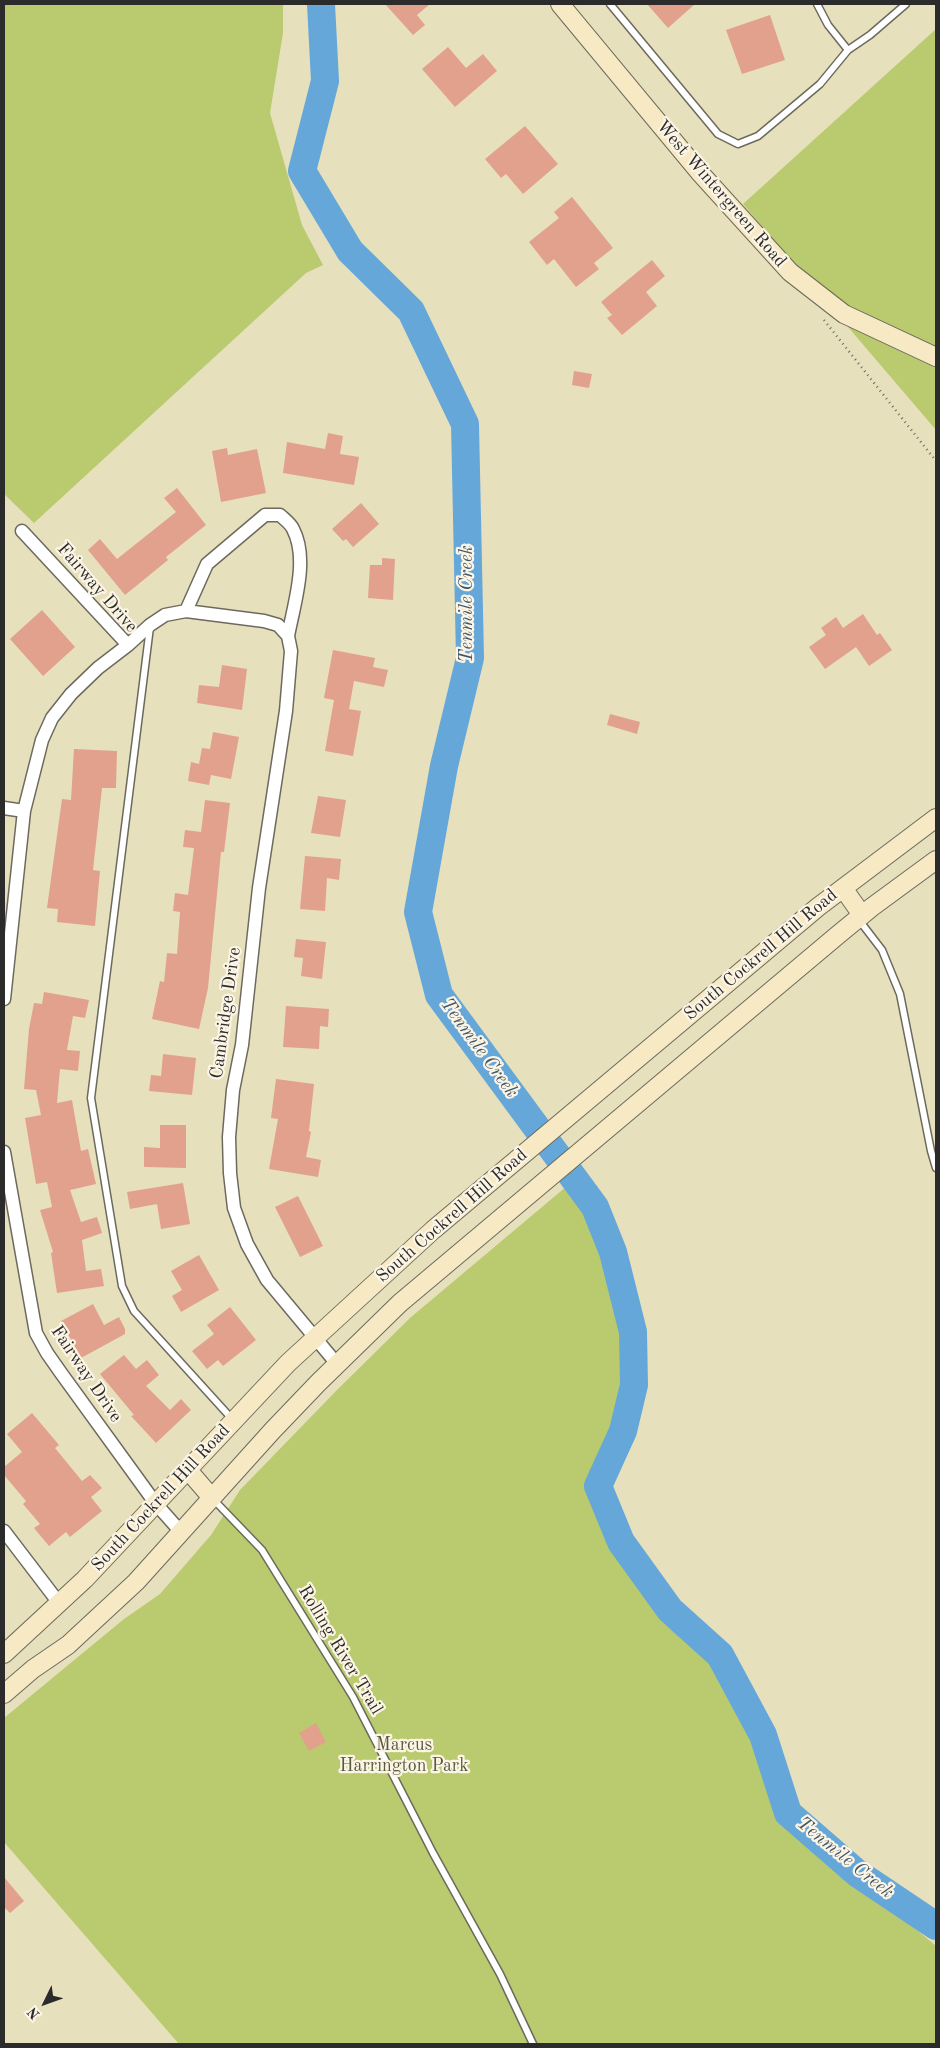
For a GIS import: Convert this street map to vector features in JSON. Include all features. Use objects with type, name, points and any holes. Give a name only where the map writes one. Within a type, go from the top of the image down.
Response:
[{"type":"main road","name":"West Wintergreen Road","points":[[560,4],[701,174],[790,272],[844,314],[913,344],[936,357]]},
{"type":"main road","name":"West Wintergreen Road","points":[[913,344],[936,351]]},
{"type":"main road","name":"South Cockrell Hill Road","points":[[4,1654],[85,1580],[288,1363],[314,1338],[489,1182],[608,1082],[842,888],[936,818]]},
{"type":"main road","name":"South Cockrell Hill Road","points":[[4,1694],[75,1638],[136,1582],[273,1430],[400,1303],[860,917],[936,860]]},
{"type":"main road","points":[[842,888],[860,917]]},
{"type":"main road","points":[[188,1470],[212,1498]]},
{"type":"street","name":"Cambridge Drive","points":[[186,611],[207,564],[265,515],[280,515],[293,528],[299,544],[301,561],[288,636],[291,650],[286,711],[259,888],[242,1045],[233,1090],[229,1137],[230,1173],[234,1208],[247,1244],[267,1280],[337,1364]]},
{"type":"street","name":"Fairway Drive","points":[[4,999],[24,811],[42,740],[52,718],[71,694],[98,668],[128,646],[22,530]]},
{"type":"street","points":[[128,646],[150,624],[165,614],[186,611],[264,621],[278,625],[288,636]]},
{"type":"street","points":[[4,808],[24,811]]},
{"type":"street","name":"Fairway Drive","points":[[4,1152],[36,1333],[60,1373],[156,1504],[181,1532]]},
{"type":"street","points":[[4,1531],[59,1604]]},
{"type":"lane","points":[[610,4],[718,134],[738,144],[758,136],[820,84],[848,50],[870,36],[906,4]]},
{"type":"lane","points":[[817,4],[828,25],[848,50]]},
{"type":"lane","points":[[150,624],[91,1098],[122,1286],[134,1311],[234,1421]]},
{"type":"lane","points":[[860,917],[882,950],[900,994],[936,1168]]},
{"type":"lane","name":"Rolling River Trail","points":[[212,1498],[262,1550],[353,1697],[433,1853],[500,1974],[533,2044]]},
{"type":"path","points":[[819,313],[936,460]]},
{"type":"green space","points":[[4,4],[283,4],[283,33],[270,113],[302,225],[323,265],[306,273],[34,523],[4,494]]},
{"type":"green space","points":[[936,29],[936,430],[743,204]]},
{"type":"green space","name":"Marcus Harrington Park","points":[[567,1186],[589,1216],[625,1331],[628,1381],[615,1424],[590,1484],[613,1544],[661,1621],[712,1662],[752,1741],[783,1817],[936,1946],[936,2044],[179,2044],[4,1842],[4,1718],[124,1619],[160,1594],[211,1535],[240,1490],[337,1390],[410,1318]]},
{"type":"building","points":[[385,4],[430,4],[417,15],[425,25],[413,35]]},
{"type":"building","points":[[647,4],[695,4],[668,28]]},
{"type":"building","points":[[770,15],[785,60],[742,74],[726,30]]},
{"type":"building","points":[[448,47],[466,68],[483,54],[497,71],[455,107],[422,69]]},
{"type":"building","points":[[525,126],[558,164],[523,194],[506,174],[501,178],[485,159]]},
{"type":"building","points":[[572,197],[613,248],[594,263],[599,269],[576,287],[554,259],[547,265],[529,242],[559,218],[554,212]]},
{"type":"building","points":[[652,260],[665,276],[646,292],[657,306],[622,335],[607,318],[612,315],[601,302]]},
{"type":"building","points":[[574,371],[592,374],[589,388],[572,385]]},
{"type":"building","points":[[328,433],[343,436],[340,454],[359,457],[354,485],[283,473],[287,442],[325,449]]},
{"type":"building","points":[[227,448],[228,455],[257,449],[266,493],[221,502],[212,451]]},
{"type":"building","points":[[177,488],[206,525],[166,557],[168,560],[125,595],[88,550],[100,539],[117,559],[176,512],[164,498]]},
{"type":"building","points":[[361,503],[379,524],[353,547],[346,539],[343,541],[332,529]]},
{"type":"building","points":[[382,558],[395,559],[393,600],[368,598],[370,565],[382,565]]},
{"type":"building","points":[[42,610],[75,647],[43,676],[10,639]]},
{"type":"building","points":[[863,614],[877,635],[880,633],[892,650],[869,666],[856,647],[825,669],[809,647],[826,635],[821,628],[836,617],[843,628]]},
{"type":"building","points":[[333,650],[375,658],[373,667],[388,670],[384,687],[354,681],[349,709],[361,711],[353,756],[325,751],[334,700],[324,698]]},
{"type":"building","points":[[222,665],[247,669],[242,710],[197,703],[199,685],[219,687]]},
{"type":"building","points":[[610,714],[640,722],[637,734],[607,725]]},
{"type":"building","points":[[213,732],[239,737],[231,779],[211,775],[209,785],[188,781],[191,762],[199,764],[202,748],[210,749]]},
{"type":"building","points":[[74,749],[117,751],[116,788],[102,788],[93,870],[100,871],[95,926],[57,922],[58,909],[47,908],[62,799],[71,800]]},
{"type":"building","points":[[318,796],[346,800],[340,837],[311,833]]},
{"type":"building","points":[[205,800],[230,803],[224,852],[221,852],[208,988],[199,1029],[152,1019],[160,981],[164,982],[167,953],[177,954],[180,912],[173,911],[175,893],[188,895],[194,848],[183,847],[185,830],[201,832]]},
{"type":"building","points":[[305,856],[341,859],[339,880],[327,878],[325,911],[300,909]]},
{"type":"building","points":[[296,939],[326,942],[322,979],[301,976],[303,958],[294,957]]},
{"type":"building","points":[[44,992],[89,1000],[85,1018],[73,1016],[67,1050],[80,1051],[78,1071],[60,1069],[57,1103],[72,1100],[81,1151],[88,1149],[96,1184],[70,1190],[81,1222],[97,1217],[102,1233],[82,1240],[86,1271],[101,1269],[104,1286],[57,1293],[51,1253],[53,1252],[40,1210],[52,1207],[47,1182],[36,1184],[25,1118],[41,1115],[36,1090],[24,1089],[29,1029],[34,1003],[42,1004]]},
{"type":"building","points":[[286,1006],[329,1009],[328,1027],[320,1026],[319,1049],[283,1047]]},
{"type":"building","points":[[163,1054],[196,1058],[192,1095],[149,1091],[151,1075],[161,1076]]},
{"type":"building","points":[[276,1079],[314,1084],[309,1131],[311,1132],[306,1157],[321,1160],[318,1177],[269,1169],[278,1119],[271,1118]]},
{"type":"building","points":[[160,1125],[186,1125],[186,1168],[144,1167],[144,1147],[160,1148]]},
{"type":"building","points":[[183,1183],[190,1224],[161,1229],[157,1204],[130,1209],[127,1192]]},
{"type":"building","points":[[298,1196],[323,1246],[300,1257],[275,1207]]},
{"type":"building","points":[[199,1255],[219,1290],[181,1312],[172,1296],[182,1290],[171,1271]]},
{"type":"building","points":[[93,1304],[104,1325],[119,1317],[125,1329],[125,1334],[81,1358],[61,1321]]},
{"type":"building","points":[[230,1307],[256,1340],[223,1366],[218,1360],[207,1369],[192,1351],[214,1334],[207,1325]]},
{"type":"building","points":[[124,1355],[136,1369],[147,1360],[159,1375],[146,1386],[170,1410],[181,1399],[191,1410],[156,1443],[131,1416],[134,1415],[100,1374]]},
{"type":"building","points":[[32,1413],[59,1445],[55,1448],[82,1481],[90,1475],[102,1488],[91,1497],[102,1511],[70,1537],[66,1532],[49,1546],[34,1528],[40,1524],[23,1504],[26,1501],[4,1475],[4,1467],[22,1452],[7,1434]]},
{"type":"building","points":[[316,1723],[326,1742],[309,1751],[299,1733]]},
{"type":"building","points":[[4,1877],[24,1901],[10,1913],[4,1907]]},
{"type":"waterway","name":"Tenmile Creek","points":[[321,4],[325,81],[302,171],[350,251],[411,311],[465,424],[470,658],[444,766],[418,912],[439,995],[595,1207],[613,1252],[633,1332],[634,1385],[623,1431],[598,1486],[621,1542],[670,1610],[720,1655],[763,1735],[788,1813],[857,1873],[936,1926]]}]
